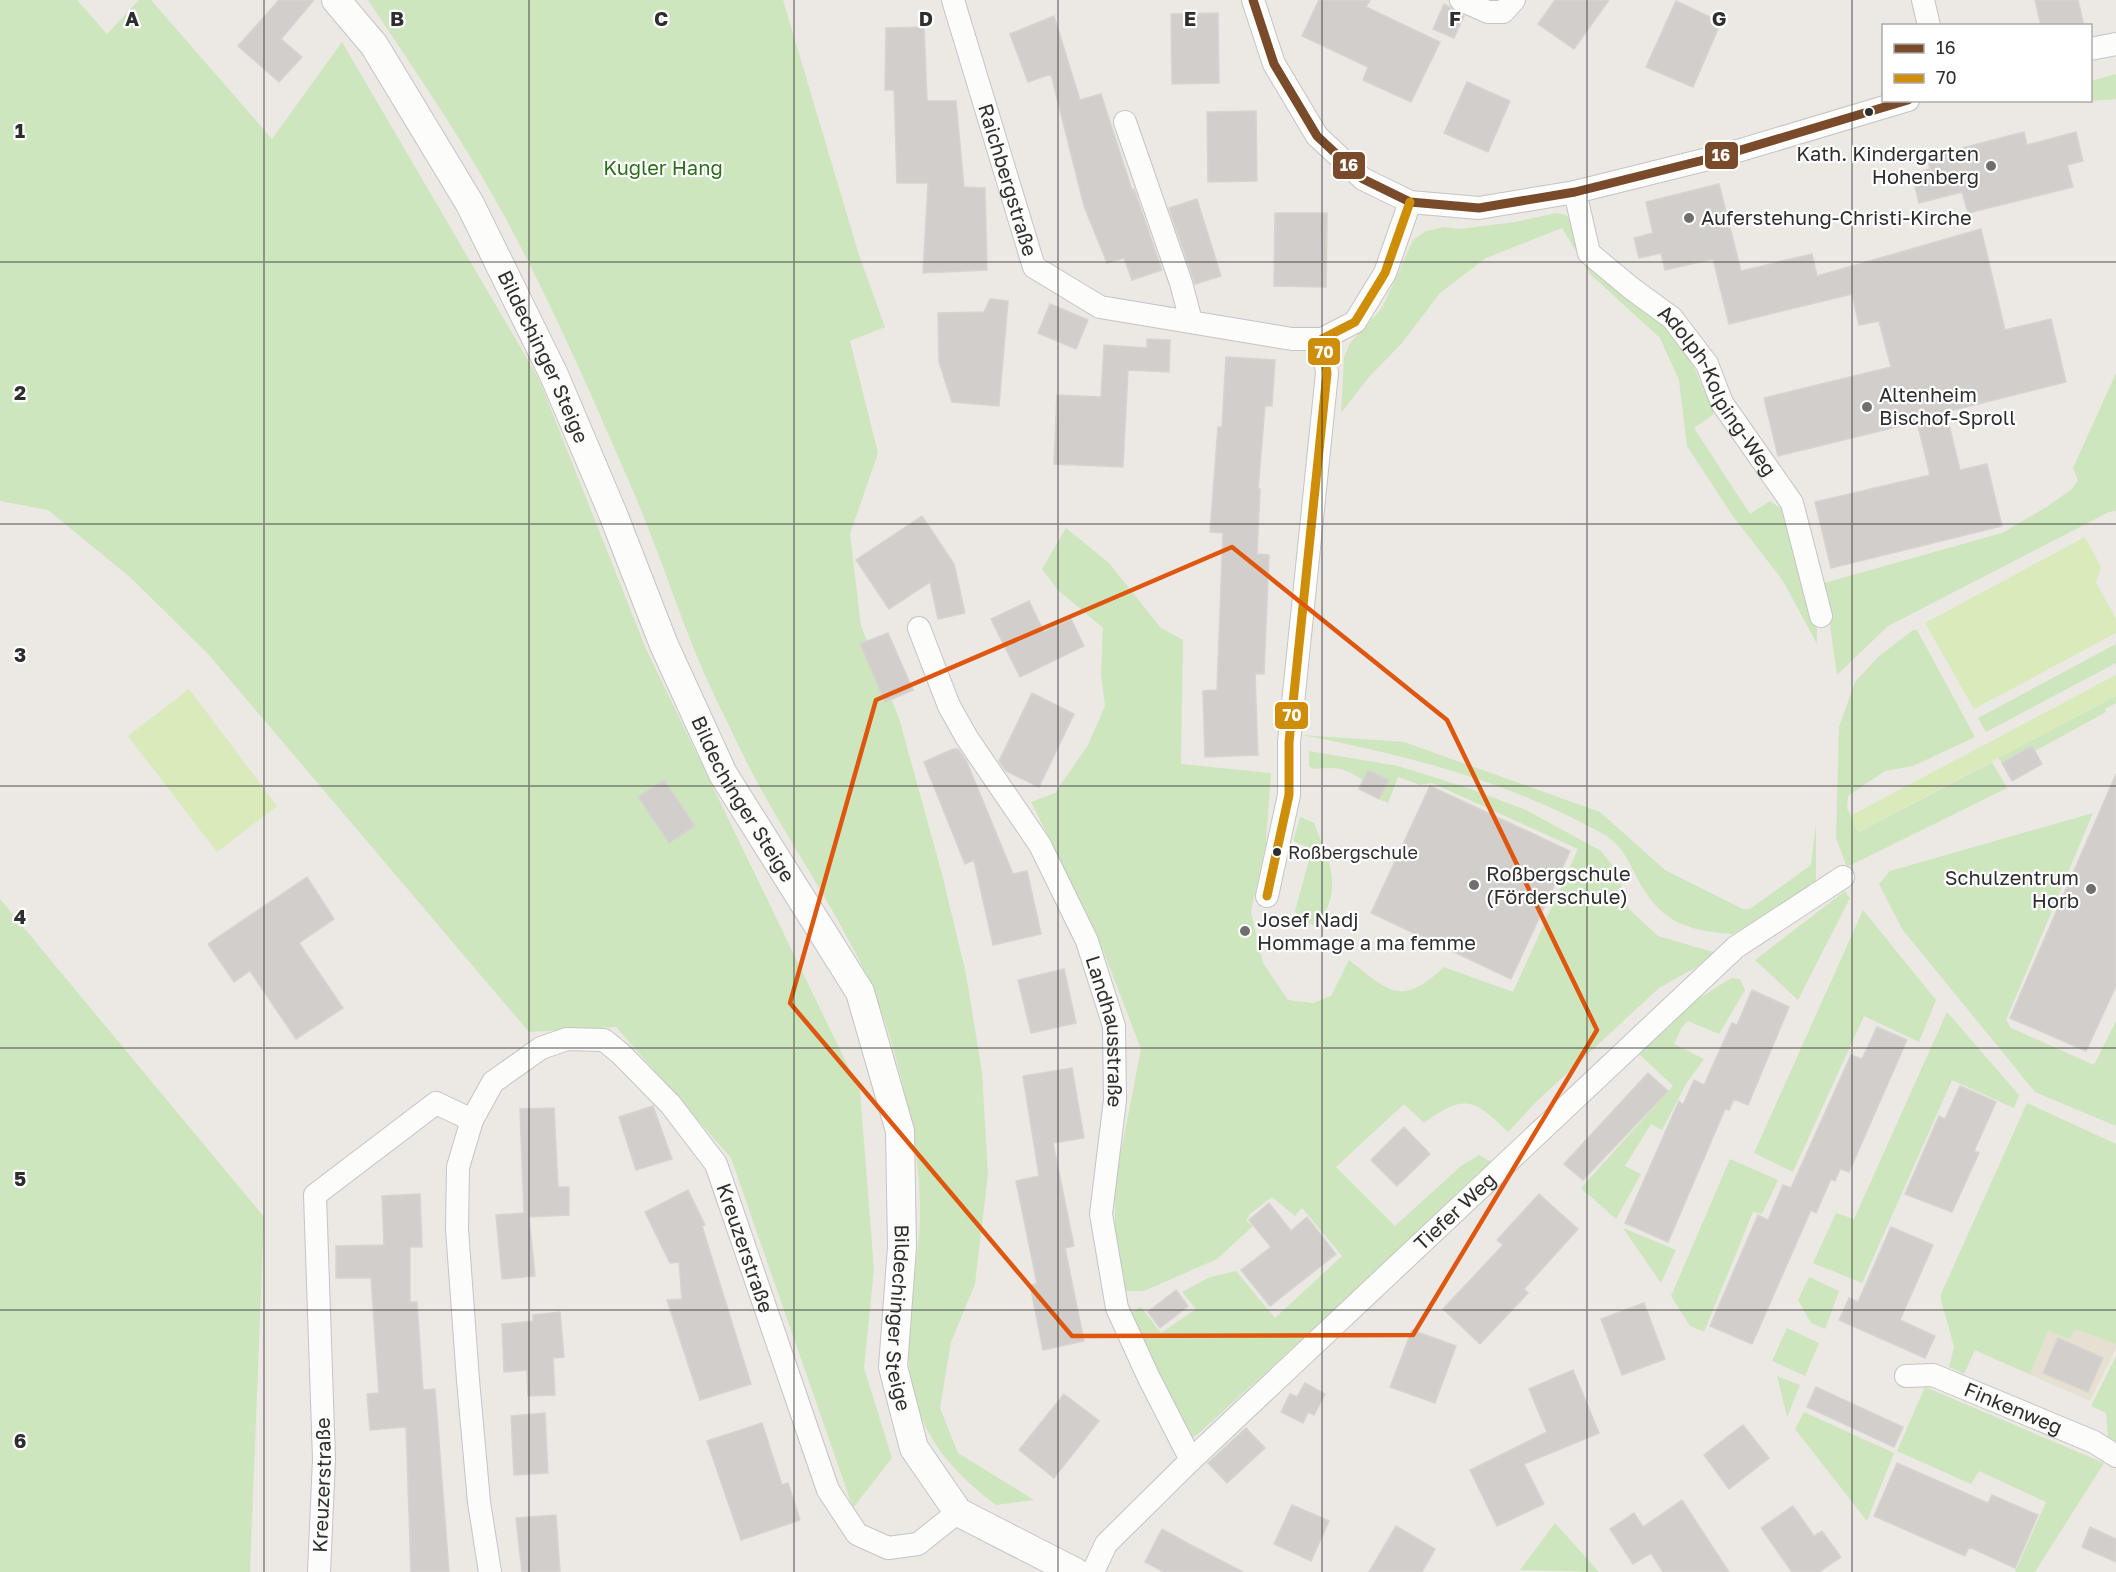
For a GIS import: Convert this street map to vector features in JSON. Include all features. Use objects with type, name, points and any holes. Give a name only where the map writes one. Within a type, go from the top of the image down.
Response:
[{"type":"street","name":"Bildechinger Steige","points":[[336,0],[374,45],[470,204],[554,375],[613,514],[664,645],[723,774],[860,992],[900,1131],[902,1247],[893,1367],[914,1448],[958,1512],[1075,1572]]},
{"type":"street","name":"Raichbergstraße","points":[[953,0],[1034,267],[1100,307],[1292,339],[1322,339]]},
{"type":"street","points":[[1253,0],[1274,64],[1317,136],[1363,179],[1410,202],[1479,208],[1575,192],[1724,155],[1901,102]]},
{"type":"street","points":[[1461,0],[1488,12],[1503,12],[1514,0]]},
{"type":"street","points":[[1923,0],[1929,24]]},
{"type":"street","points":[[2092,50],[2116,44]]},
{"type":"street","points":[[1125,122],[1181,283],[1191,321]]},
{"type":"street","name":"Adolph-Kolping-Weg","points":[[1575,192],[1589,253],[1672,318],[1707,364],[1722,403],[1792,503],[1821,616]]},
{"type":"street","points":[[1268,896],[1289,795],[1289,742],[1327,373],[1322,339],[1355,321],[1384,273],[1410,202]]},
{"type":"street","name":"Landhausstraße","points":[[919,628],[949,706],[967,738],[1040,845],[1090,952],[1114,1026],[1115,1100],[1101,1214],[1117,1308],[1148,1376],[1191,1460]]},
{"type":"street","name":"Tiefer Weg","points":[[1093,1572],[1106,1544],[1191,1460],[1736,947],[1843,877]]},
{"type":"street","name":"Kreuzerstraße","points":[[490,1572],[476,1468],[458,1229],[458,1167],[472,1120],[493,1082],[541,1048],[567,1039],[604,1040],[671,1105],[716,1164],[828,1490],[857,1534],[888,1548],[918,1544],[958,1512]]},
{"type":"street","name":"Kreuzerstraße","points":[[319,1572],[324,1459],[315,1195],[436,1102],[472,1120]]},
{"type":"street","name":"Finkenweg","points":[[1906,1376],[1933,1375],[2094,1442],[2116,1456]]},
{"type":"highlighted area","points":[[1232,547],[1447,720],[1597,1030],[1413,1335],[1072,1336],[790,1003],[876,700]]},
{"type":"shaded area","points":[[1998,1296],[2116,1333],[2116,1348],[2090,1401],[1974,1350]]},
{"type":"green space","points":[[0,0],[77,0],[107,34],[139,0],[151,0],[272,139],[342,42],[539,379],[646,649],[860,1091],[874,1269],[864,1368],[892,1458],[853,1508],[731,1158],[616,1027],[529,1032],[208,654],[131,578],[48,510],[0,501]]},
{"type":"green space","name":"Kugler Hang","points":[[368,0],[783,0],[859,255],[885,327],[850,341],[878,453],[850,534],[861,626],[899,718],[942,874],[966,974],[982,1072],[988,1174],[975,1284],[951,1342],[940,1408],[958,1453],[1034,1500],[996,1505],[956,1470],[928,1432],[919,1411],[909,1363],[910,1306],[920,1218],[916,1152],[903,1088],[881,1010],[849,941],[773,811],[714,695],[692,645],[634,493],[541,286],[457,135]]},
{"type":"green space","points":[[2116,74],[2116,99],[2092,101],[2092,81]]},
{"type":"green space","points":[[1557,213],[1566,215],[1668,325],[1692,363],[1713,410],[1713,415],[1694,428],[1750,514],[1770,501],[1787,513],[1817,619],[1817,644],[1783,581],[1732,515],[1687,446],[1679,380],[1660,338],[1590,274],[1562,228],[1486,258],[1440,293],[1402,343],[1369,377],[1341,413],[1344,357],[1350,343],[1382,308],[1413,240],[1426,231],[1443,227],[1459,229],[1515,222]]},
{"type":"green space","points":[[2116,373],[2116,511],[2109,512],[1888,626],[1837,675],[1824,583],[2002,533],[2072,489],[2078,480],[2073,468]]},
{"type":"green space","points":[[1066,528],[1109,563],[1161,628],[1183,640],[1181,764],[1271,773],[1266,843],[1251,912],[1263,963],[1288,1000],[1313,1003],[1331,996],[1349,960],[1385,987],[1395,990],[1405,991],[1416,988],[1444,967],[1513,992],[1578,849],[1432,783],[1420,785],[1398,777],[1388,803],[1379,799],[1389,780],[1369,770],[1363,780],[1339,769],[1313,769],[1309,766],[1309,751],[1398,766],[1468,788],[1526,810],[1601,851],[1616,870],[1629,909],[1658,936],[1720,954],[1659,988],[1536,1102],[1508,1132],[1486,1112],[1468,1104],[1449,1107],[1424,1123],[1404,1104],[1336,1167],[1395,1226],[1461,1166],[1479,1155],[1495,1164],[1197,1435],[1188,1439],[1127,1315],[1141,1307],[1161,1333],[1196,1309],[1182,1292],[1210,1277],[1236,1271],[1275,1318],[1342,1256],[1302,1208],[1295,1216],[1272,1197],[1250,1214],[1246,1221],[1253,1226],[1217,1259],[1144,1291],[1120,1291],[1115,1262],[1115,1182],[1141,1049],[1098,937],[1031,802],[1055,793],[1088,745],[1105,706],[1101,674],[1103,628],[1058,590],[1042,569]]},
{"type":"green space","points":[[2085,537],[2101,567],[2096,582],[2116,619],[2116,633],[1974,709],[1925,623]]},
{"type":"green space","points":[[1913,630],[1917,630],[1975,737],[1913,766],[1885,771],[1848,796],[1847,808],[1859,832],[1992,762],[2007,788],[1847,867],[1836,838],[1839,727],[1855,682],[1878,657]]},
{"type":"green space","points":[[2116,644],[2116,663],[1986,732],[1978,718]]},
{"type":"green space","points":[[2116,675],[2116,696],[1858,832],[1850,816]]},
{"type":"green space","points":[[189,689],[277,806],[217,852],[128,736]]},
{"type":"green space","points":[[2116,696],[2116,703],[2105,709],[2106,712],[2035,751],[2032,746],[2002,763],[1998,758]]},
{"type":"green space","points":[[1302,735],[1404,742],[1600,812],[1665,870],[1743,909],[1750,909],[1811,865],[1816,823],[1816,884],[1733,934],[1686,926],[1663,912],[1653,902],[1615,843],[1605,835],[1569,816],[1496,785],[1419,761]]},
{"type":"green space","points":[[2093,813],[2006,1020],[2011,1028],[2094,1065],[2116,1021],[2116,1126],[2035,1092],[1902,929],[1879,884],[1890,871]]},
{"type":"green space","points":[[1300,817],[1314,823],[1331,873],[1331,896],[1327,909],[1320,923],[1313,925],[1300,920],[1295,911],[1312,849],[1293,841]]},
{"type":"green space","points":[[1845,891],[1850,898],[1798,1000],[1755,960]]},
{"type":"green space","points":[[0,899],[264,1217],[250,1572],[0,1572]]},
{"type":"green space","points":[[1863,910],[1936,1000],[1919,1042],[1864,1016],[1793,1172],[1754,1153]]},
{"type":"green space","points":[[1731,978],[1740,979],[1745,990],[1719,1034],[1688,1021],[1682,1027],[1674,1044],[1704,1059],[1686,1084],[1662,1130],[1651,1124],[1625,1166],[1641,1174],[1616,1219],[1581,1188],[1673,1086],[1639,1054],[1681,1010]]},
{"type":"green space","points":[[1947,1012],[2019,1095],[2014,1108],[1952,1080],[1862,1283],[1813,1263],[1836,1213],[1854,1219]]},
{"type":"green space","points":[[2027,1103],[2116,1144],[2116,1344],[2076,1329],[2068,1339],[2048,1330],[2030,1374],[1975,1350],[1964,1374],[1949,1367],[1954,1347],[1941,1294]]},
{"type":"green space","points":[[1730,1159],[1778,1180],[1762,1214],[1753,1212],[1704,1332],[1690,1326],[1671,1296]]},
{"type":"green space","points":[[1623,1228],[1676,1250],[1661,1283]]},
{"type":"green space","points":[[1809,1277],[1839,1291],[1825,1329],[1811,1323],[1798,1300]]},
{"type":"green space","points":[[1787,1328],[1819,1343],[1805,1376],[1772,1361]]},
{"type":"green space","points":[[2116,1356],[2116,1441],[2108,1437],[2106,1413],[2091,1406]]},
{"type":"green space","points":[[1777,1376],[1800,1385],[1787,1417]]},
{"type":"green space","points":[[1925,1387],[2104,1463],[2035,1572],[2015,1572],[2046,1502],[1979,1471],[1971,1484],[1897,1451]]},
{"type":"green space","points":[[1804,1412],[1894,1453],[1867,1521],[1795,1429]]},
{"type":"green space","points":[[1555,1523],[1599,1572],[1520,1570]]},
{"type":"building","points":[[279,0],[314,0],[281,39],[302,57],[279,82],[238,46]]},
{"type":"building","points":[[1319,0],[1370,0],[1366,7],[1440,42],[1411,102],[1363,80],[1368,67],[1302,36]]},
{"type":"building","points":[[1555,0],[1609,0],[1574,49],[1538,24]]},
{"type":"building","points":[[2035,0],[2078,0],[2084,24],[2041,24]]},
{"type":"building","points":[[1676,1],[1721,22],[1693,87],[1646,67]]},
{"type":"building","points":[[1444,4],[1464,16],[1454,38],[1433,29]]},
{"type":"building","points":[[1218,13],[1219,83],[1172,84],[1171,14]]},
{"type":"building","points":[[1054,16],[1080,100],[1101,94],[1132,190],[1134,189],[1162,270],[1132,280],[1124,258],[1107,263],[1084,206],[1051,74],[1028,82],[1010,34]]},
{"type":"building","points":[[924,27],[927,101],[956,101],[964,187],[985,188],[987,270],[923,273],[928,183],[897,183],[894,90],[885,90],[886,28]]},
{"type":"building","points":[[1467,82],[1510,101],[1488,152],[1444,133]]},
{"type":"building","points":[[1256,111],[1257,181],[1208,182],[1207,112]]},
{"type":"building","points":[[2024,132],[2027,145],[2076,132],[2083,161],[2067,165],[2073,187],[1968,213],[1962,192],[1919,203],[1912,174],[1930,169],[1927,157]]},
{"type":"building","name":"Altenheim Bischof-Sproll","points":[[1719,184],[1741,271],[1812,254],[1817,276],[1981,229],[2005,330],[2051,319],[2066,382],[1946,412],[1960,470],[1987,464],[2002,526],[1831,568],[1815,502],[1930,475],[1917,422],[1778,456],[1764,398],[1891,367],[1879,321],[1859,325],[1852,294],[1729,324],[1713,259],[1665,270],[1661,253],[1639,258],[1634,238],[1653,233],[1646,202]]},
{"type":"building","points":[[1197,199],[1221,276],[1195,284],[1169,208]]},
{"type":"building","points":[[1275,213],[1327,213],[1326,287],[1274,286]]},
{"type":"building","points":[[990,299],[1008,301],[999,406],[952,402],[939,362],[938,313],[984,312]]},
{"type":"building","points":[[1050,304],[1088,320],[1076,349],[1038,333]]},
{"type":"building","points":[[1147,339],[1170,340],[1169,372],[1128,370],[1123,467],[1054,464],[1057,395],[1101,397],[1104,345],[1147,348]]},
{"type":"building","points":[[1226,357],[1275,360],[1272,406],[1265,406],[1258,489],[1260,489],[1257,554],[1269,555],[1264,674],[1255,674],[1258,755],[1205,757],[1203,691],[1217,690],[1223,533],[1210,532],[1218,427],[1222,427]]},
{"type":"building","points":[[922,516],[954,564],[965,613],[938,619],[930,582],[889,609],[856,560]]},
{"type":"building","points":[[1029,601],[1044,632],[1071,619],[1084,646],[1020,677],[991,619]]},
{"type":"building","points":[[888,633],[913,690],[885,702],[860,644]]},
{"type":"building","points":[[1032,693],[1074,714],[1039,787],[1006,771],[999,761]]},
{"type":"building","points":[[2032,746],[2042,764],[2012,781],[2002,763]]},
{"type":"building","points":[[958,749],[966,760],[1013,874],[1027,871],[1041,934],[993,945],[974,860],[965,864],[924,762]]},
{"type":"building","points":[[1368,770],[1389,780],[1379,799],[1359,789]]},
{"type":"building","name":"Schulzentrum Horb","points":[[2116,774],[2116,986],[2086,1051],[2010,1018]]},
{"type":"building","points":[[664,780],[695,826],[669,843],[638,797]]},
{"type":"building","name":"Roßbergschule (Förderschule)","points":[[1430,786],[1570,851],[1511,979],[1371,913]]},
{"type":"building","points":[[307,877],[334,919],[299,943],[343,1008],[296,1039],[250,971],[234,982],[208,944]]},
{"type":"building","points":[[1064,969],[1076,1023],[1031,1033],[1018,980]]},
{"type":"building","points":[[1752,990],[1789,1007],[1748,1105],[1734,1099],[1729,1110],[1725,1109],[1668,1242],[1625,1223],[1679,1101],[1683,1105],[1694,1080],[1704,1085],[1732,1023],[1737,1025]]},
{"type":"building","points":[[1877,1027],[1907,1040],[1849,1172],[1840,1169],[1835,1181],[1831,1179],[1816,1213],[1811,1210],[1752,1344],[1710,1326],[1758,1215],[1768,1220],[1783,1185],[1791,1188],[1851,1055],[1862,1059]]},
{"type":"building","points":[[1072,1068],[1084,1138],[1053,1143],[1074,1246],[1065,1248],[1084,1341],[1043,1350],[1030,1285],[1037,1284],[1016,1181],[1039,1176],[1023,1076]]},
{"type":"building","points":[[1648,1073],[1668,1091],[1583,1180],[1564,1164]]},
{"type":"building","points":[[1960,1086],[1996,1102],[1974,1151],[1979,1153],[1952,1212],[1905,1194],[1939,1116],[1945,1119]]},
{"type":"building","points":[[653,1106],[672,1159],[636,1170],[619,1117]]},
{"type":"building","points":[[554,1108],[558,1187],[569,1187],[569,1215],[529,1217],[535,1276],[502,1279],[496,1215],[524,1213],[520,1109]]},
{"type":"building","points":[[1404,1127],[1430,1154],[1397,1186],[1371,1160]]},
{"type":"building","points":[[688,1190],[705,1225],[702,1226],[751,1384],[700,1400],[667,1300],[682,1299],[679,1262],[670,1263],[645,1212]]},
{"type":"building","points":[[420,1194],[422,1247],[410,1247],[410,1302],[417,1302],[423,1390],[435,1389],[449,1572],[411,1572],[406,1427],[370,1430],[367,1394],[379,1393],[371,1278],[336,1278],[336,1246],[384,1245],[382,1196]]},
{"type":"building","points":[[1539,1194],[1578,1229],[1524,1289],[1528,1293],[1480,1344],[1443,1309],[1503,1245],[1497,1240]]},
{"type":"building","points":[[1269,1203],[1291,1231],[1307,1217],[1336,1254],[1270,1306],[1241,1270],[1271,1247],[1249,1220]]},
{"type":"building","points":[[1891,1227],[1933,1245],[1900,1320],[1935,1336],[1925,1358],[1839,1320],[1849,1298],[1858,1302]]},
{"type":"building","points":[[1176,1290],[1188,1306],[1160,1328],[1148,1312]]},
{"type":"building","points":[[1644,1303],[1665,1359],[1622,1375],[1601,1319]]},
{"type":"building","points":[[560,1312],[564,1357],[553,1358],[555,1395],[528,1396],[527,1370],[504,1372],[502,1324],[533,1321],[533,1315]]},
{"type":"building","points":[[1412,1330],[1456,1346],[1435,1403],[1390,1387]]},
{"type":"building","points":[[2058,1338],[2103,1358],[2088,1392],[2043,1373]]},
{"type":"building","points":[[1573,1370],[1599,1433],[1524,1464],[1544,1504],[1497,1526],[1470,1470],[1547,1432],[1529,1389]]},
{"type":"building","points":[[1305,1383],[1325,1394],[1314,1415],[1308,1412],[1303,1423],[1281,1412],[1290,1394],[1297,1397]]},
{"type":"building","points":[[1816,1387],[1903,1427],[1894,1447],[1807,1407]]},
{"type":"building","points":[[1064,1394],[1099,1421],[1054,1478],[1019,1450]]},
{"type":"building","points":[[545,1413],[548,1473],[514,1475],[511,1416]]},
{"type":"building","points":[[762,1423],[782,1485],[788,1483],[800,1520],[741,1540],[707,1441]]},
{"type":"building","points":[[1743,1425],[1769,1458],[1729,1489],[1704,1455]]},
{"type":"building","points":[[1246,1428],[1265,1448],[1227,1483],[1208,1463]]},
{"type":"building","points":[[1897,1463],[1988,1503],[1992,1495],[2038,1515],[2015,1568],[1969,1547],[1965,1556],[1874,1516]]},
{"type":"building","points":[[1682,1500],[1729,1572],[1663,1572],[1651,1553],[1633,1564],[1610,1529],[1634,1513],[1643,1527]]},
{"type":"building","points":[[1292,1505],[1329,1521],[1311,1561],[1274,1544]]},
{"type":"building","points":[[1793,1506],[1814,1536],[1822,1531],[1841,1557],[1819,1572],[1792,1572],[1761,1528]]},
{"type":"building","points":[[556,1515],[560,1572],[522,1572],[516,1518]]},
{"type":"building","points":[[1396,1526],[1435,1549],[1422,1572],[1369,1572]]},
{"type":"building","points":[[2090,1527],[2116,1539],[2116,1562],[2082,1547]]},
{"type":"building","points":[[1162,1529],[1243,1572],[1164,1572],[1145,1562]]},
{"type":"transit line","name":"16","points":[[1253,0],[1274,64],[1317,136],[1363,179],[1410,202],[1479,208],[1575,192],[1724,155],[1901,102]]},
{"type":"transit line","name":"70","points":[[1267,896],[1289,795],[1289,742],[1327,373],[1322,339],[1355,322],[1385,273],[1410,202]]},
{"type":"place","name":"Kath. Kindergarten Hohenberg","points":[[1991,166]]},
{"type":"place","name":"Auferstehung-Christi-Kirche","points":[[1689,218]]},
{"type":"place","name":"Altenheim Bischof-Sproll","points":[[1867,407]]},
{"type":"place","name":"Roßbergschule","points":[[1277,852]]},
{"type":"place","name":"Roßbergschule (Förderschule)","points":[[1474,885]]},
{"type":"place","name":"Schulzentrum Horb","points":[[2091,889]]},
{"type":"place","name":"Josef Nadj Hommage a ma femme","points":[[1245,931]]}]
